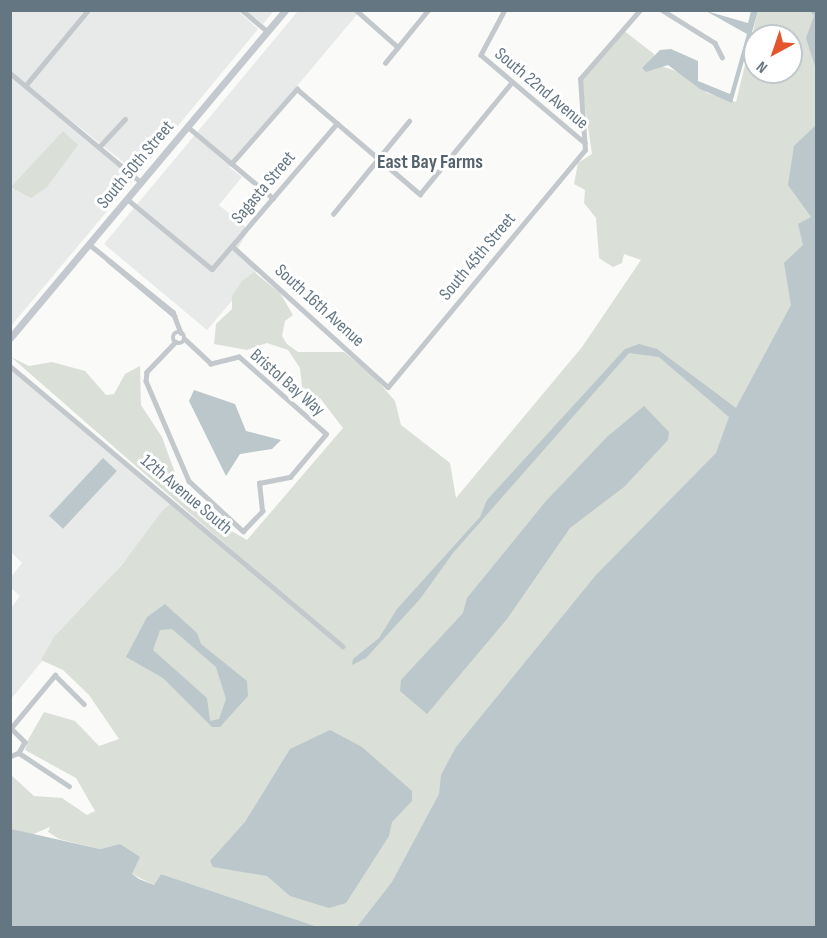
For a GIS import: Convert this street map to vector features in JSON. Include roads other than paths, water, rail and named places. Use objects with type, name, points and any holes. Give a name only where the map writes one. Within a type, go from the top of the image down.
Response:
[{"type":"main road","name":"South 50th Street","points":[[10,338],[285,10]]},
{"type":"street","points":[[26,86],[88,10]]},
{"type":"street","points":[[243,10],[268,32]]},
{"type":"street","points":[[384,63],[428,10]]},
{"type":"street","name":"South 22nd Avenue","points":[[505,10],[481,56],[585,143]]},
{"type":"street","points":[[585,143],[580,79],[640,10]]},
{"type":"street","points":[[662,10],[716,43],[722,57]]},
{"type":"street","points":[[358,11],[398,47]]},
{"type":"street","points":[[10,73],[141,182]]},
{"type":"street","points":[[231,164],[297,89],[420,194],[512,82]]},
{"type":"street","points":[[99,147],[124,119]]},
{"type":"street","points":[[333,214],[409,121]]},
{"type":"street","name":"Sagasta Street","points":[[127,200],[210,270],[336,123]]},
{"type":"street","points":[[188,127],[273,198]]},
{"type":"street","name":"South 45th Street","points":[[388,387],[585,150],[585,143]]},
{"type":"street","points":[[89,244],[175,316],[185,340],[176,342]]},
{"type":"street","name":"South 16th Avenue","points":[[232,246],[388,387]]},
{"type":"street","points":[[176,342],[181,333]]},
{"type":"street","name":"Bristol Bay Way","points":[[176,342],[147,372],[146,381],[189,481],[239,530],[248,530],[262,511],[259,483],[290,477],[326,434],[239,357],[211,364],[185,340]]},
{"type":"street","name":"12th Avenue South","points":[[10,366],[343,646]]},
{"type":"street","points":[[10,757],[19,753],[25,741],[11,728],[55,675],[84,704]]},
{"type":"street","points":[[19,753],[69,786]]},
{"type":"district","name":"East Bay Farms","points":[[430,162]]}]
